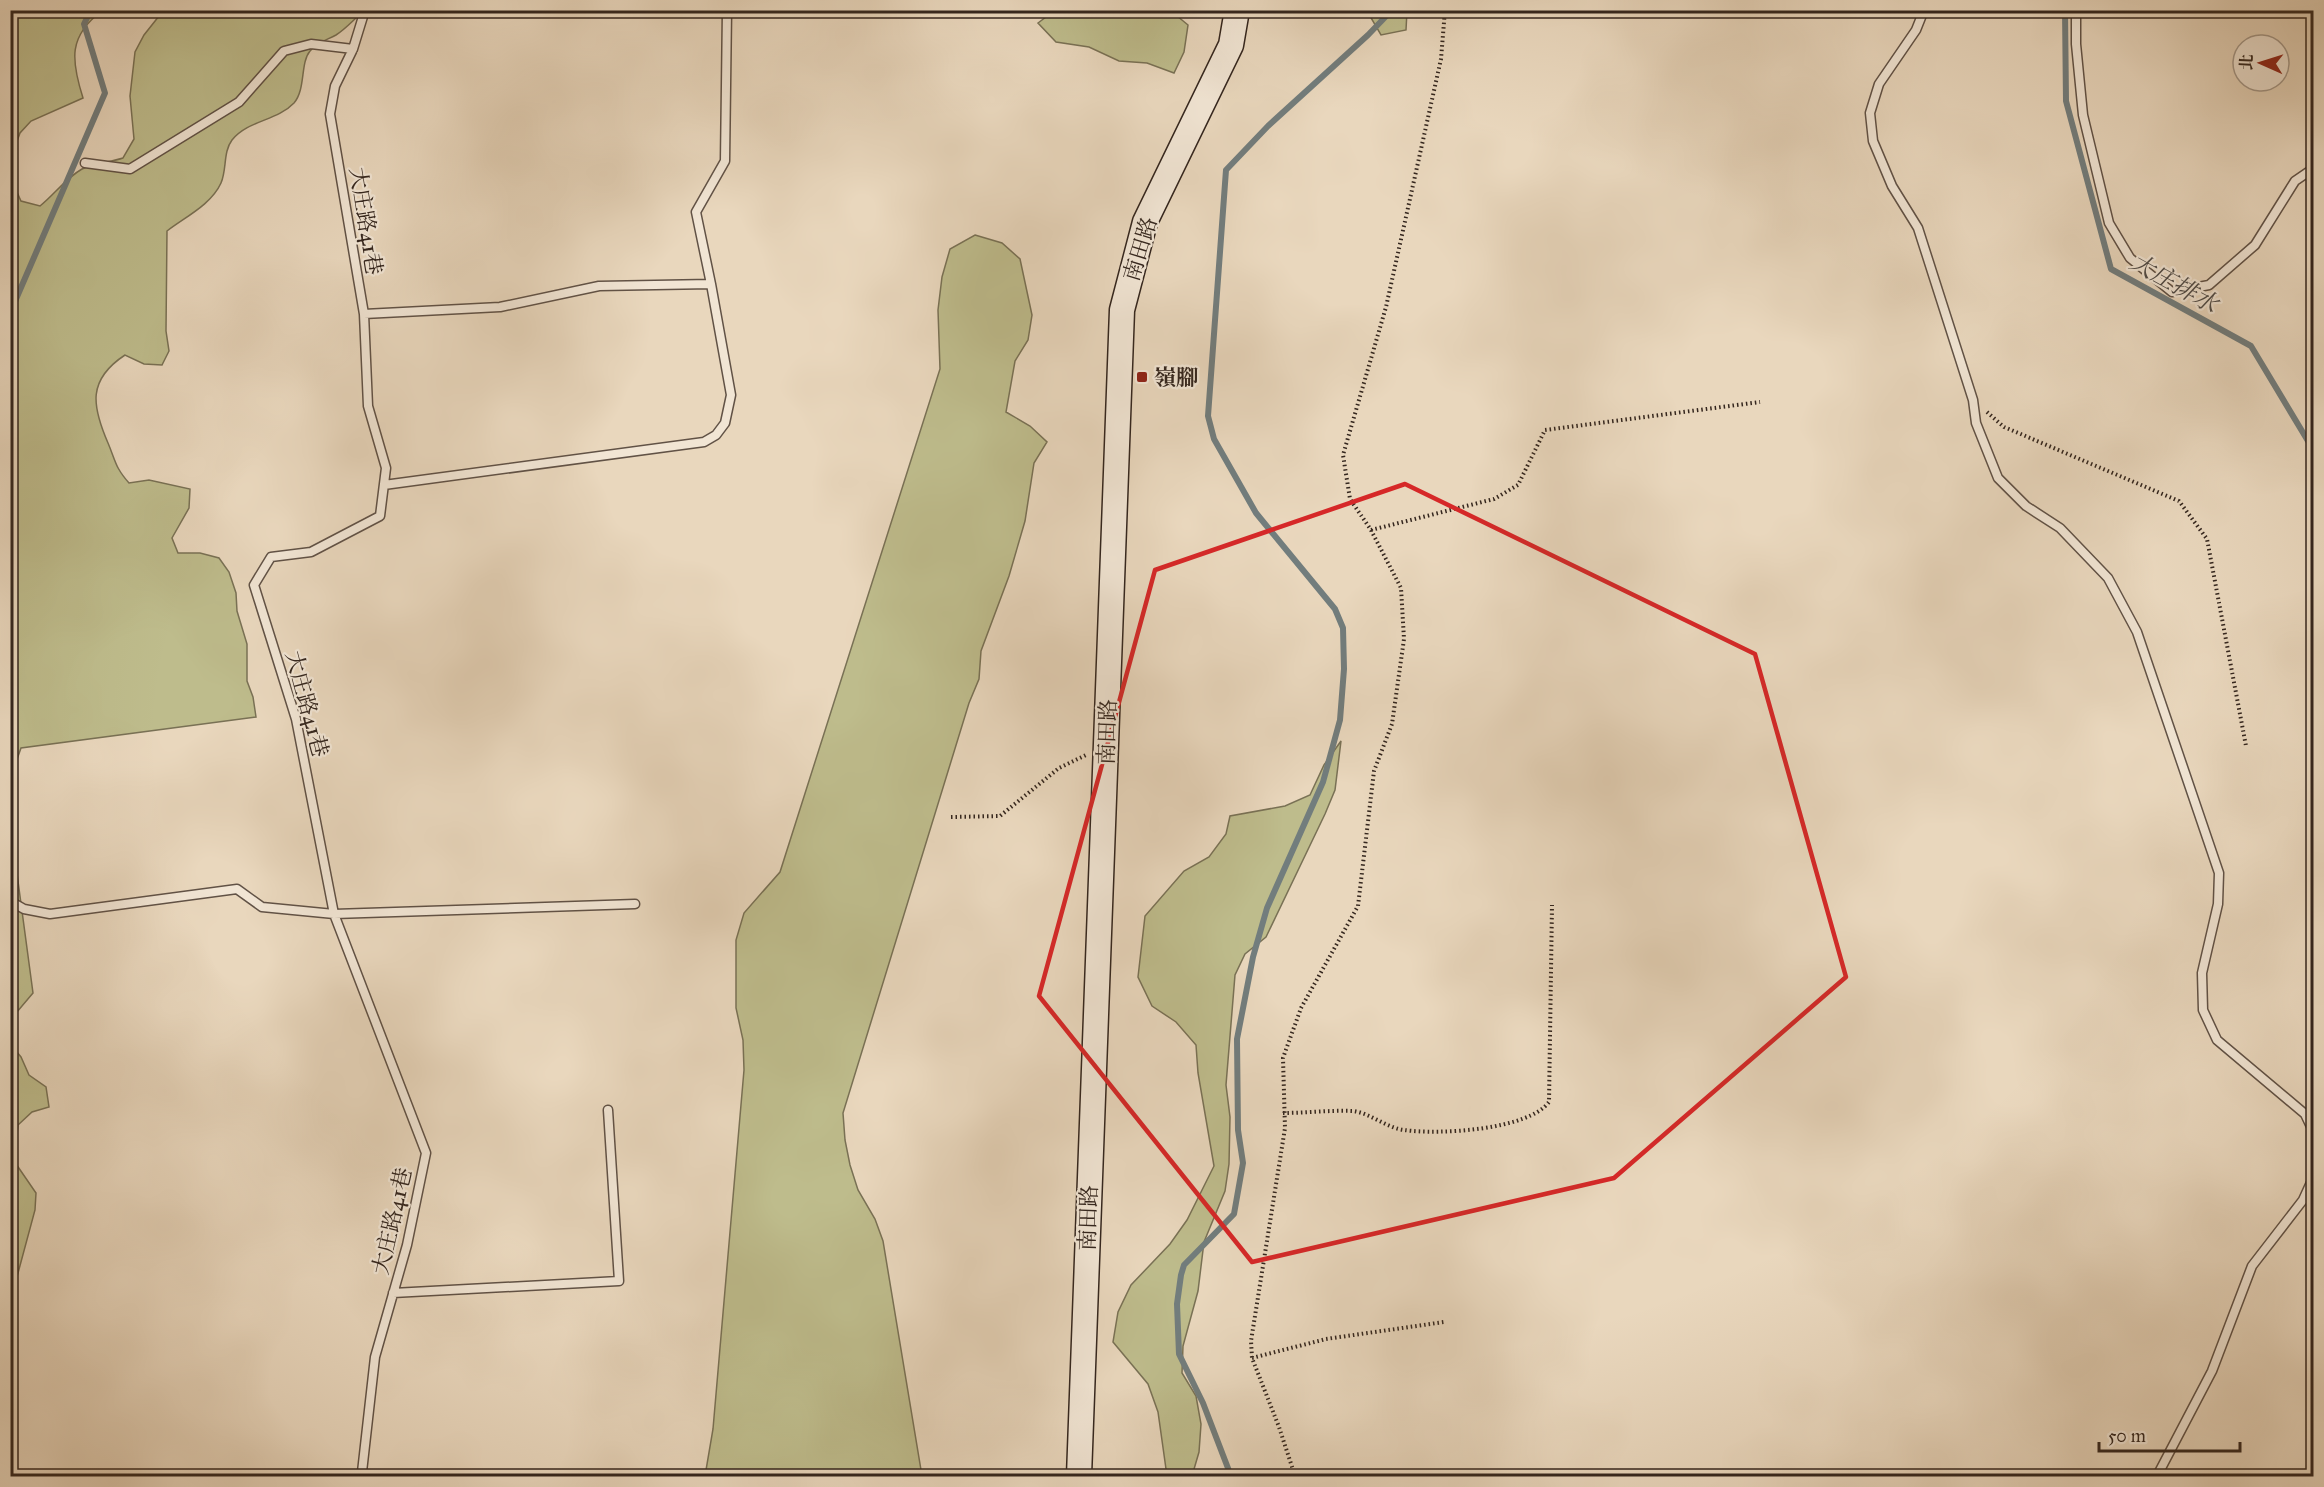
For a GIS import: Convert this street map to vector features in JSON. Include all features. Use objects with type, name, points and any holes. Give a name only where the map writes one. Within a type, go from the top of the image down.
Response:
[{"type":"main road","name":"南田路","points":[[1079,1476],[1122,310],[1145,222],[1231,45],[1237,10]]},
{"type":"lane","name":"大庄路41巷","points":[[364,1476],[362,1472],[375,1357],[407,1245],[426,1153],[334,914],[296,719],[254,585],[272,557],[311,552],[380,516],[386,468],[368,406],[364,315],[330,114],[335,86],[353,49],[365,10]]},
{"type":"lane","points":[[384,485],[704,442],[716,435],[725,423],[731,395],[696,212],[725,161],[727,10]]},
{"type":"lane","points":[[1924,10],[1916,30],[1879,84],[1870,113],[1873,141],[1892,186],[1918,228],[1973,400],[1976,423],[1998,478],[2026,506],[2060,528],[2108,578],[2137,632],[2219,873],[2218,904],[2202,973],[2203,1010],[2217,1040],[2305,1114],[2313,1133]]},
{"type":"lane","points":[[2076,10],[2076,45],[2083,116],[2109,223],[2130,258],[2172,292],[2209,285],[2255,245],[2295,181],[2313,168]]},
{"type":"lane","points":[[85,163],[130,169],[239,102],[284,51],[311,44],[353,49]]},
{"type":"lane","points":[[364,315],[500,307],[598,286],[711,284]]},
{"type":"lane","points":[[10,901],[24,909],[50,914],[237,889],[262,907],[334,914],[635,904]]},
{"type":"lane","points":[[393,1293],[619,1281],[608,1110]]},
{"type":"lane","points":[[2157,1476],[2212,1371],[2252,1266],[2303,1200],[2313,1176]]},
{"type":"path","points":[[1295,1476],[1279,1426],[1252,1358],[1251,1341],[1285,1128],[1283,1058],[1301,1008],[1358,906],[1374,771],[1394,714],[1404,639],[1401,588],[1371,530],[1350,499],[1343,455],[1386,307],[1441,59],[1445,10]]},
{"type":"path","points":[[1973,400],[2004,428],[2179,501],[2207,539],[2246,746]]},
{"type":"path","points":[[1371,530],[1494,499],[1518,485],[1545,430],[1760,402]]},
{"type":"path","points":[[951,817],[1000,816],[1059,768],[1106,744]]},
{"type":"path","points":[[1283,1113],[1355,1111],[1402,1130],[1452,1132],[1522,1121],[1542,1112],[1549,1102],[1552,905]]},
{"type":"path","points":[[1252,1358],[1326,1339],[1444,1322]]},
{"type":"highlighted area","points":[[1405,484],[1755,654],[1846,977],[1614,1178],[1252,1262],[1039,996],[1155,570]]},
{"type":"shaded area","points":[[11,11],[102,11],[83,30],[75,50],[76,72],[83,98],[31,121],[20,133],[12,155],[11,179]]},
{"type":"shaded area","points":[[163,11],[364,11],[340,33],[319,43],[310,51],[305,62],[300,91],[294,103],[279,114],[246,128],[232,140],[227,150],[223,178],[217,191],[197,210],[167,231],[166,331],[169,351],[162,365],[144,364],[125,355],[104,374],[96,394],[96,405],[103,430],[118,468],[129,483],[149,480],[190,489],[189,508],[172,538],[178,553],[200,553],[219,558],[229,572],[247,644],[247,681],[253,697],[256,717],[21,748],[15,765],[11,805],[11,179],[21,201],[40,206],[82,169],[123,158],[134,139],[130,96],[135,52],[144,35]]},
{"type":"shaded area","points":[[1054,11],[1171,11],[1188,25],[1184,52],[1174,73],[1147,63],[1119,61],[1089,47],[1056,42],[1038,23]]},
{"type":"shaded area","points":[[1367,11],[1407,11],[1406,30],[1381,35]]},
{"type":"shaded area","points":[[975,235],[1002,243],[1020,259],[1032,315],[1028,340],[1015,361],[1006,412],[1030,426],[1047,442],[1034,463],[1025,521],[1009,576],[981,651],[979,679],[969,703],[843,1113],[850,1165],[858,1190],[875,1219],[883,1241],[922,1476],[705,1476],[713,1429],[744,1070],[743,1040],[736,1008],[736,940],[744,913],[780,872],[940,369],[938,310],[942,277],[950,249]]},
{"type":"shaded area","points":[[1341,741],[1335,790],[1325,814],[1266,937],[1245,954],[1235,975],[1226,1085],[1230,1117],[1229,1164],[1225,1191],[1204,1242],[1198,1291],[1183,1346],[1182,1373],[1196,1396],[1201,1424],[1199,1452],[1192,1476],[1167,1476],[1158,1412],[1148,1384],[1113,1342],[1118,1312],[1131,1285],[1170,1244],[1187,1220],[1214,1166],[1198,1073],[1196,1045],[1176,1022],[1152,1006],[1138,977],[1145,916],[1184,871],[1209,857],[1226,834],[1230,816],[1285,806],[1310,795],[1324,765]]},
{"type":"shaded area","points":[[10,846],[15,859],[33,993],[11,1019]]},
{"type":"shaded area","points":[[11,1045],[21,1057],[29,1075],[46,1087],[49,1107],[32,1112],[18,1125],[14,1161],[36,1193],[35,1210],[11,1299]]},
{"type":"waterway","points":[[10,313],[105,93],[84,24],[91,10]]},
{"type":"waterway","points":[[1231,1476],[1203,1403],[1179,1354],[1177,1304],[1181,1275],[1184,1265],[1234,1214],[1243,1163],[1238,1130],[1237,1039],[1253,957],[1267,908],[1323,782],[1340,720],[1344,669],[1343,628],[1335,609],[1256,513],[1214,439],[1208,416],[1226,170],[1268,126],[1368,35],[1392,10]]},
{"type":"waterway","name":"大庄排水","points":[[2065,10],[2066,101],[2111,269],[2251,346],[2314,451]]},
{"type":"place","name":"嶺腳","points":[[1142,377]]}]
